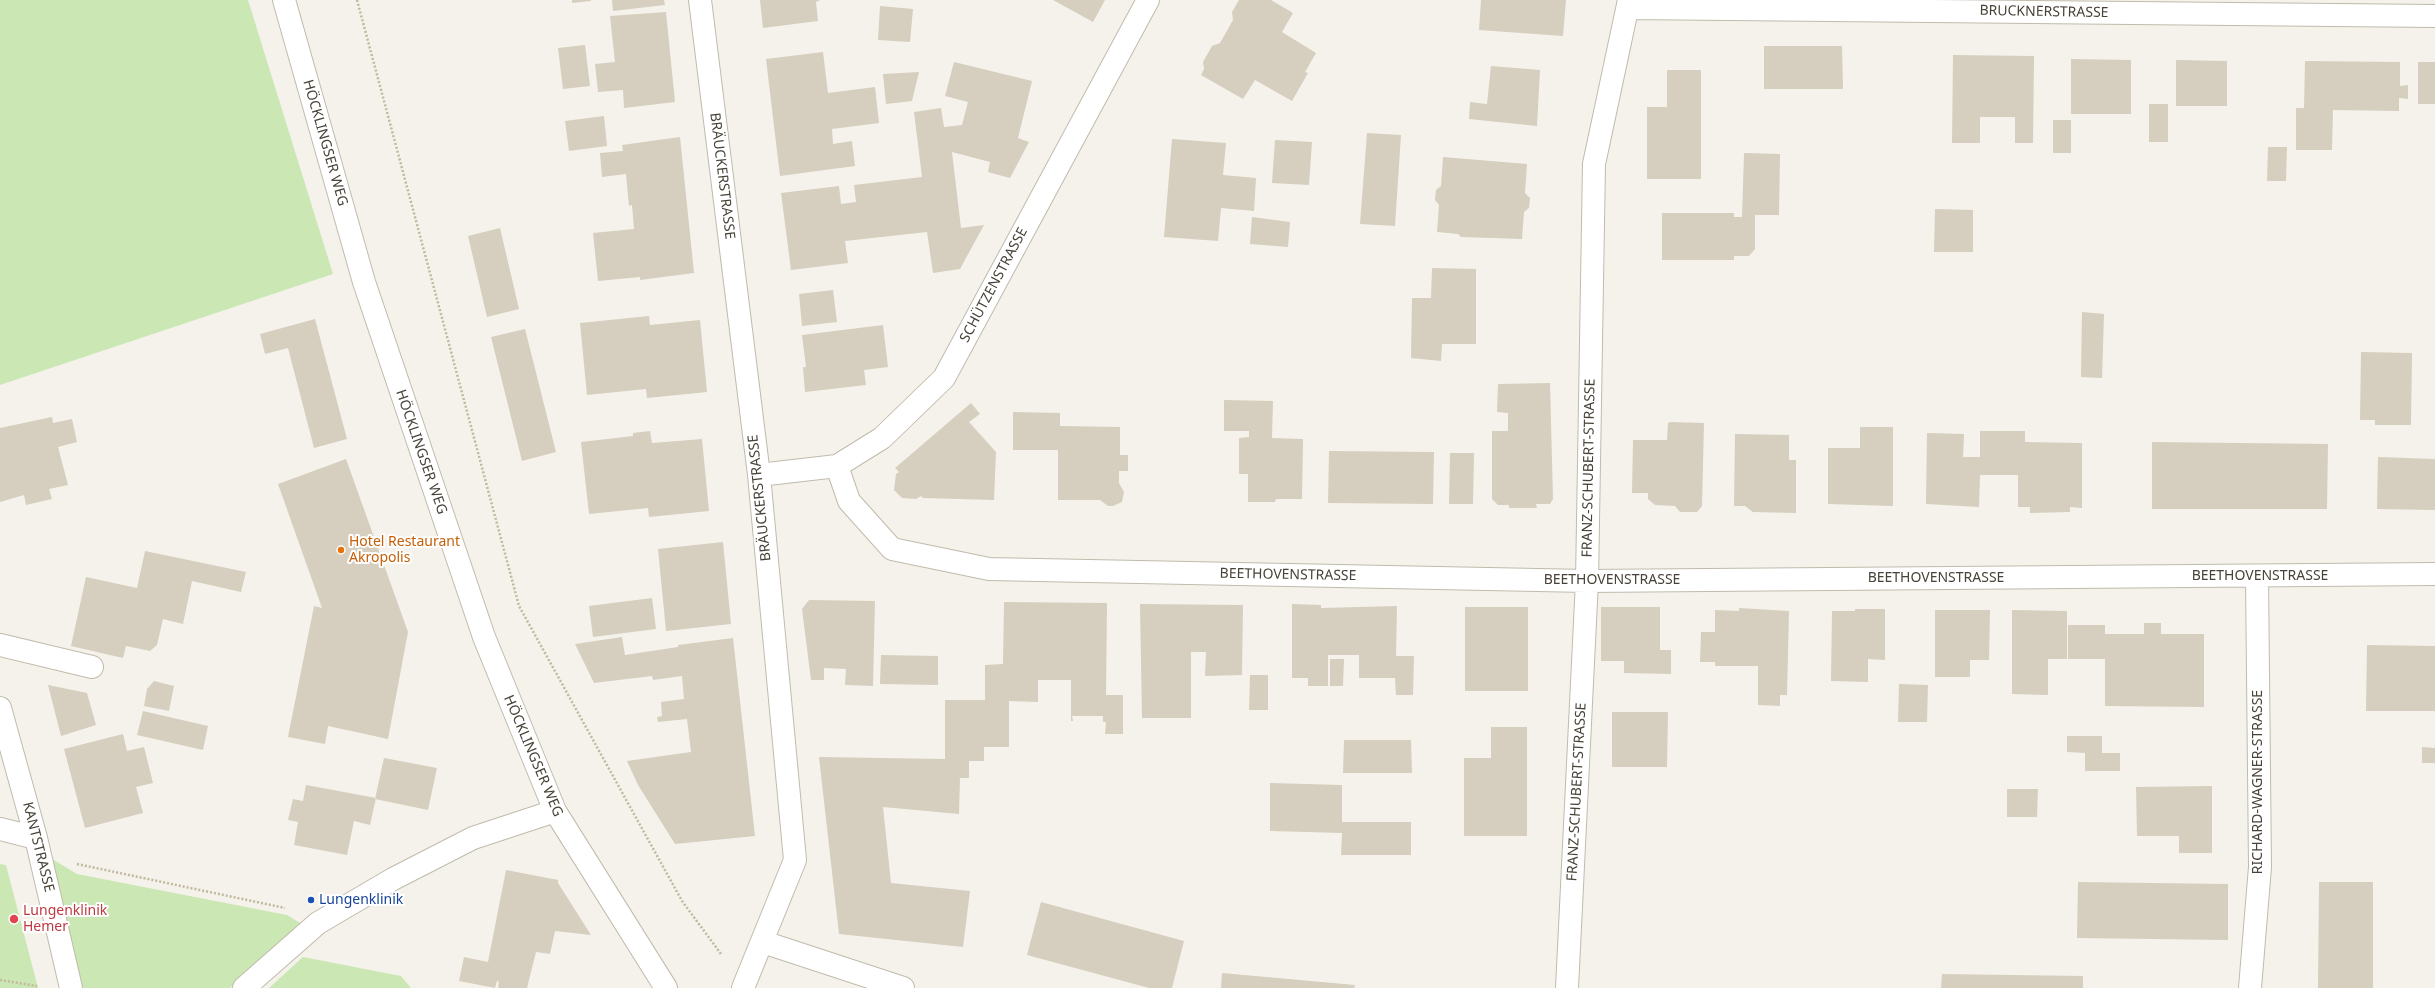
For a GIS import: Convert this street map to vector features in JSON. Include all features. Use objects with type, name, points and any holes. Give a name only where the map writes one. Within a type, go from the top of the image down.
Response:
[{"type":"street","name":"HÖCKLINGSER WEG","points":[[284,0],[364,282],[484,637],[554,811],[666,988]]},
{"type":"street","name":"BRÄUCKERSTRASSE","points":[[700,0],[759,475],[794,860],[763,942],[744,986]]},
{"type":"street","name":"SCHÜTZENSTRASSE","points":[[759,475],[837,466],[882,438],[944,378],[1148,0]]},
{"type":"street","name":"BRUCKNERSTRASSE","points":[[1629,4],[2435,16]]},
{"type":"street","name":"FRANZ-SCHUBERT-STRASSE","points":[[1567,988],[1587,581],[1594,164],[1629,4]]},
{"type":"street","name":"BEETHOVENSTRASSE","points":[[837,466],[849,501],[892,549],[989,569],[1587,581],[2435,574]]},
{"type":"street","name":"RICHARD-WAGNER-STRASSE","points":[[2250,988],[2260,867],[2257,576]]},
{"type":"street","points":[[0,645],[92,667]]},
{"type":"street","name":"KANTSTRASSE","points":[[0,708],[36,838],[72,988]]},
{"type":"street","points":[[244,988],[318,923],[394,879],[473,838],[554,811]]},
{"type":"street","points":[[0,829],[36,838]]},
{"type":"street","points":[[763,942],[903,988]]},
{"type":"path","points":[[357,0],[519,606],[682,901],[744,986]]},
{"type":"path","points":[[36,838],[80,866],[289,908],[318,923]]},
{"type":"path","points":[[0,980],[11,982]]},
{"type":"green space","points":[[0,0],[248,0],[333,274],[0,385]]},
{"type":"green space","points":[[49,857],[77,874],[287,915],[302,924],[230,988],[81,988]]},
{"type":"green space","name":"Lungenklinik Hemer","points":[[0,864],[6,865],[38,988],[0,988]]},
{"type":"green space","points":[[303,957],[401,976],[411,988],[269,988]]},
{"type":"building","points":[[572,0],[591,0],[591,1],[572,3]]},
{"type":"building","points":[[612,0],[664,0],[665,5],[613,11]]},
{"type":"building","points":[[760,0],[820,0],[816,2],[818,21],[763,28]]},
{"type":"building","points":[[1053,0],[1105,0],[1093,22]]},
{"type":"building","points":[[1239,0],[1271,0],[1293,13],[1282,32],[1316,53],[1305,72],[1308,73],[1292,101],[1255,80],[1243,99],[1201,75],[1204,69],[1203,62],[1212,46],[1220,43],[1233,20],[1232,12]]},
{"type":"building","points":[[1481,0],[1566,0],[1563,36],[1479,30]]},
{"type":"building","points":[[880,6],[913,9],[910,42],[878,40]]},
{"type":"building","points":[[666,12],[675,102],[624,108],[623,90],[598,92],[595,64],[615,62],[610,16]]},
{"type":"building","points":[[585,45],[590,86],[563,89],[558,48]]},
{"type":"building","points":[[1764,46],[1842,46],[1843,89],[1764,89]]},
{"type":"building","points":[[823,52],[828,93],[875,87],[879,123],[832,129],[833,144],[852,141],[855,166],[780,176],[766,59]]},
{"type":"building","points":[[1953,55],[2034,56],[2033,143],[2015,143],[2015,117],[1980,117],[1980,143],[1952,143]]},
{"type":"building","points":[[2071,59],[2131,60],[2131,114],[2071,114]]},
{"type":"building","points":[[2176,60],[2227,61],[2227,106],[2176,106]]},
{"type":"building","points":[[2305,61],[2400,62],[2400,86],[2408,85],[2408,99],[2399,98],[2399,111],[2333,110],[2332,150],[2296,150],[2296,108],[2304,108]]},
{"type":"building","points":[[954,62],[1032,81],[1018,138],[1029,142],[1010,178],[988,172],[990,162],[952,152],[961,228],[984,225],[960,269],[933,273],[927,232],[845,241],[848,263],[791,270],[781,193],[839,186],[841,204],[856,202],[854,185],[922,177],[914,112],[941,108],[944,127],[962,125],[968,102],[945,96]]},
{"type":"building","points":[[2418,62],[2435,62],[2435,104],[2418,104]]},
{"type":"building","points":[[1491,66],[1540,70],[1537,126],[1469,119],[1470,102],[1487,104]]},
{"type":"building","points":[[1667,70],[1701,70],[1701,179],[1647,179],[1647,107],[1667,107]]},
{"type":"building","points":[[919,72],[912,101],[886,104],[883,74]]},
{"type":"building","points":[[2149,104],[2168,104],[2168,142],[2149,142]]},
{"type":"building","points":[[604,116],[607,146],[569,151],[565,121]]},
{"type":"building","points":[[2053,120],[2071,120],[2071,153],[2053,153]]},
{"type":"building","points":[[1367,133],[1401,135],[1395,226],[1360,224]]},
{"type":"building","points":[[680,137],[694,273],[640,280],[640,277],[598,281],[593,233],[634,229],[632,205],[629,206],[626,174],[602,177],[600,153],[623,151],[622,145]]},
{"type":"building","points":[[1172,139],[1226,143],[1223,175],[1256,178],[1254,211],[1221,208],[1218,241],[1164,237]]},
{"type":"building","points":[[1275,140],[1312,142],[1309,185],[1272,183]]},
{"type":"building","points":[[2268,147],[2287,147],[2286,181],[2267,181]]},
{"type":"building","points":[[1744,153],[1780,154],[1779,215],[1755,215],[1755,249],[1749,256],[1734,256],[1734,260],[1662,260],[1662,213],[1734,213],[1734,217],[1742,217]]},
{"type":"building","points":[[1443,157],[1527,164],[1525,193],[1530,198],[1529,208],[1524,212],[1522,239],[1461,237],[1458,234],[1437,232],[1439,205],[1435,200],[1436,190],[1441,186]]},
{"type":"building","points":[[1935,209],[1973,210],[1973,252],[1934,252]]},
{"type":"building","points":[[1252,217],[1290,222],[1288,247],[1250,244]]},
{"type":"building","points":[[500,228],[519,309],[487,317],[468,236]]},
{"type":"building","points":[[1432,268],[1476,269],[1476,344],[1442,344],[1441,361],[1411,358],[1412,298],[1431,298]]},
{"type":"building","points":[[833,290],[837,322],[802,326],[799,294]]},
{"type":"building","points":[[2082,312],[2104,314],[2102,378],[2081,377]]},
{"type":"building","points":[[649,316],[650,325],[700,320],[707,392],[647,398],[646,389],[587,395],[580,323]]},
{"type":"building","points":[[315,319],[347,439],[314,448],[288,348],[265,354],[260,334]]},
{"type":"building","points":[[883,325],[888,367],[864,370],[866,385],[805,392],[803,367],[806,367],[802,335]]},
{"type":"building","points":[[525,329],[556,452],[522,461],[491,337]]},
{"type":"building","points":[[2361,352],[2412,353],[2411,425],[2375,425],[2375,420],[2360,420]]},
{"type":"building","points":[[1550,383],[1553,499],[1550,504],[1536,504],[1537,508],[1509,508],[1509,505],[1498,505],[1492,499],[1492,431],[1508,431],[1508,413],[1497,412],[1498,384]]},
{"type":"building","points":[[1224,400],[1273,401],[1272,438],[1303,439],[1302,499],[1276,499],[1275,502],[1248,502],[1248,474],[1239,474],[1239,438],[1249,437],[1249,431],[1224,431]]},
{"type":"building","points":[[971,403],[980,414],[969,422],[996,452],[994,500],[923,498],[921,496],[916,499],[902,498],[894,490],[896,474],[899,472],[895,468]]},
{"type":"building","points":[[1013,412],[1060,413],[1060,426],[1120,427],[1120,455],[1128,455],[1128,471],[1119,471],[1119,483],[1124,492],[1122,502],[1113,506],[1108,506],[1100,500],[1058,500],[1058,450],[1013,450]]},
{"type":"building","points":[[52,417],[53,423],[72,419],[77,442],[58,447],[68,485],[49,489],[52,499],[26,505],[24,495],[0,502],[0,428]]},
{"type":"building","points":[[1668,423],[1704,423],[1702,506],[1697,512],[1680,512],[1675,506],[1655,505],[1648,499],[1648,493],[1632,493],[1633,440],[1667,440]]},
{"type":"building","points":[[1860,427],[1893,427],[1893,506],[1828,504],[1828,448],[1860,448]]},
{"type":"building","points":[[650,431],[652,443],[702,439],[709,511],[649,517],[648,508],[589,514],[581,442],[633,436],[633,433]]},
{"type":"building","points":[[1980,431],[2025,431],[2025,442],[2082,443],[2082,508],[2070,507],[2070,512],[2030,513],[2030,507],[2018,507],[2018,475],[1980,475],[1979,507],[1926,504],[1927,433],[1964,434],[1963,457],[1980,457]]},
{"type":"building","points":[[1735,434],[1789,435],[1789,460],[1796,460],[1796,513],[1753,512],[1745,506],[1734,506]]},
{"type":"building","points":[[2152,442],[2328,444],[2327,509],[2152,509]]},
{"type":"building","points":[[1329,451],[1434,452],[1433,504],[1328,503]]},
{"type":"building","points":[[1450,453],[1474,453],[1473,504],[1449,504]]},
{"type":"building","points":[[2378,457],[2435,459],[2435,510],[2377,509]]},
{"type":"building","points":[[346,459],[408,632],[388,739],[328,726],[325,744],[288,737],[314,606],[322,608],[278,484]]},
{"type":"building","points":[[723,542],[731,624],[666,631],[658,549]]},
{"type":"building","points":[[145,551],[246,572],[241,592],[192,581],[183,624],[163,619],[157,645],[150,651],[126,646],[123,658],[71,646],[86,577],[137,588]]},
{"type":"building","points":[[652,598],[656,629],[593,637],[589,606]]},
{"type":"building","points":[[809,600],[875,601],[873,686],[845,685],[846,669],[824,668],[824,680],[811,680],[802,609]]},
{"type":"building","points":[[1004,602],[1107,603],[1106,695],[1123,695],[1123,734],[1105,734],[1106,722],[1103,722],[1103,716],[1072,716],[1073,721],[1071,721],[1071,680],[1038,680],[1038,702],[1009,701],[1009,747],[984,747],[984,761],[969,761],[969,778],[960,778],[959,814],[883,807],[891,883],[970,891],[963,947],[839,934],[819,757],[945,759],[945,700],[985,700],[985,665],[1003,664]]},
{"type":"building","points":[[1140,604],[1243,605],[1242,675],[1205,676],[1206,652],[1191,652],[1191,718],[1142,718]]},
{"type":"building","points":[[1292,604],[1321,605],[1321,608],[1397,606],[1396,656],[1414,656],[1413,695],[1396,695],[1395,678],[1359,678],[1359,655],[1328,655],[1328,686],[1308,686],[1308,678],[1292,678]]},
{"type":"building","points":[[1465,607],[1528,607],[1528,691],[1465,691]]},
{"type":"building","points":[[1601,607],[1660,607],[1660,650],[1671,650],[1671,674],[1624,673],[1624,661],[1601,661]]},
{"type":"building","points":[[1739,608],[1789,611],[1787,695],[1780,695],[1780,706],[1758,705],[1758,666],[1715,666],[1715,662],[1700,662],[1701,632],[1715,632],[1715,610],[1739,611]]},
{"type":"building","points":[[1855,609],[1885,609],[1885,660],[1868,659],[1868,682],[1831,681],[1832,611],[1855,611]]},
{"type":"building","points":[[1935,610],[1990,610],[1989,660],[1970,660],[1970,677],[1935,677]]},
{"type":"building","points":[[2012,610],[2067,611],[2067,659],[2048,659],[2048,695],[2012,694]]},
{"type":"building","points":[[2144,623],[2161,623],[2161,634],[2204,634],[2204,707],[2105,706],[2105,659],[2068,659],[2068,625],[2105,625],[2105,634],[2144,634]]},
{"type":"building","points":[[622,637],[625,655],[678,647],[678,645],[733,638],[755,836],[675,844],[638,785],[627,761],[691,752],[687,719],[658,722],[657,717],[662,716],[661,702],[684,699],[682,676],[653,680],[652,676],[594,683],[575,644]]},
{"type":"building","points":[[2367,645],[2435,646],[2435,711],[2366,711]]},
{"type":"building","points":[[881,655],[938,656],[938,685],[880,684]]},
{"type":"building","points":[[1330,659],[1344,659],[1343,686],[1330,686]]},
{"type":"building","points":[[1250,675],[1268,675],[1268,710],[1249,710]]},
{"type":"building","points":[[154,681],[174,686],[169,711],[144,706],[147,689]]},
{"type":"building","points":[[1899,684],[1928,685],[1927,722],[1898,722]]},
{"type":"building","points":[[48,685],[87,693],[96,725],[61,736]]},
{"type":"building","points":[[143,711],[208,726],[203,750],[137,735]]},
{"type":"building","points":[[1612,712],[1668,712],[1667,767],[1612,767]]},
{"type":"building","points":[[1491,727],[1527,727],[1527,836],[1464,836],[1464,758],[1491,758]]},
{"type":"building","points":[[123,734],[127,751],[144,747],[153,783],[136,787],[143,813],[85,828],[64,749]]},
{"type":"building","points":[[2067,736],[2102,736],[2102,753],[2120,753],[2120,771],[2085,771],[2085,753],[2067,752]]},
{"type":"building","points":[[1344,740],[1411,740],[1412,773],[1343,773]]},
{"type":"building","points":[[2422,747],[2435,748],[2435,763],[2422,763]]},
{"type":"building","points":[[384,758],[437,768],[428,810],[375,799]]},
{"type":"building","points":[[1270,783],[1342,785],[1342,822],[1411,822],[1411,855],[1341,855],[1342,833],[1270,831]]},
{"type":"building","points":[[306,785],[376,798],[370,825],[354,821],[347,855],[294,845],[298,822],[288,820],[293,799],[303,801]]},
{"type":"building","points":[[2212,786],[2212,853],[2179,853],[2179,836],[2137,836],[2136,787]]},
{"type":"building","points":[[2007,789],[2038,789],[2037,817],[2007,817]]},
{"type":"building","points":[[506,870],[558,880],[558,883],[591,935],[555,931],[550,954],[536,952],[527,988],[498,988],[499,982],[497,981],[495,988],[459,981],[464,957],[488,962]]},
{"type":"building","points":[[2078,882],[2228,884],[2228,940],[2077,938]]},
{"type":"building","points":[[2319,882],[2373,882],[2373,988],[2318,988]]},
{"type":"building","points":[[1041,902],[1184,941],[1172,988],[1149,988],[1027,955]]},
{"type":"building","points":[[1222,973],[1355,985],[1354,988],[1221,988]]},
{"type":"building","points":[[1942,974],[2083,976],[2083,988],[1941,988]]},
{"type":"place","name":"Hotel Restaurant Akropolis","points":[[341,550]]},
{"type":"place","name":"Lungenklinik","points":[[311,900]]},
{"type":"place","name":"Lungenklinik Hemer","points":[[14,919]]}]
